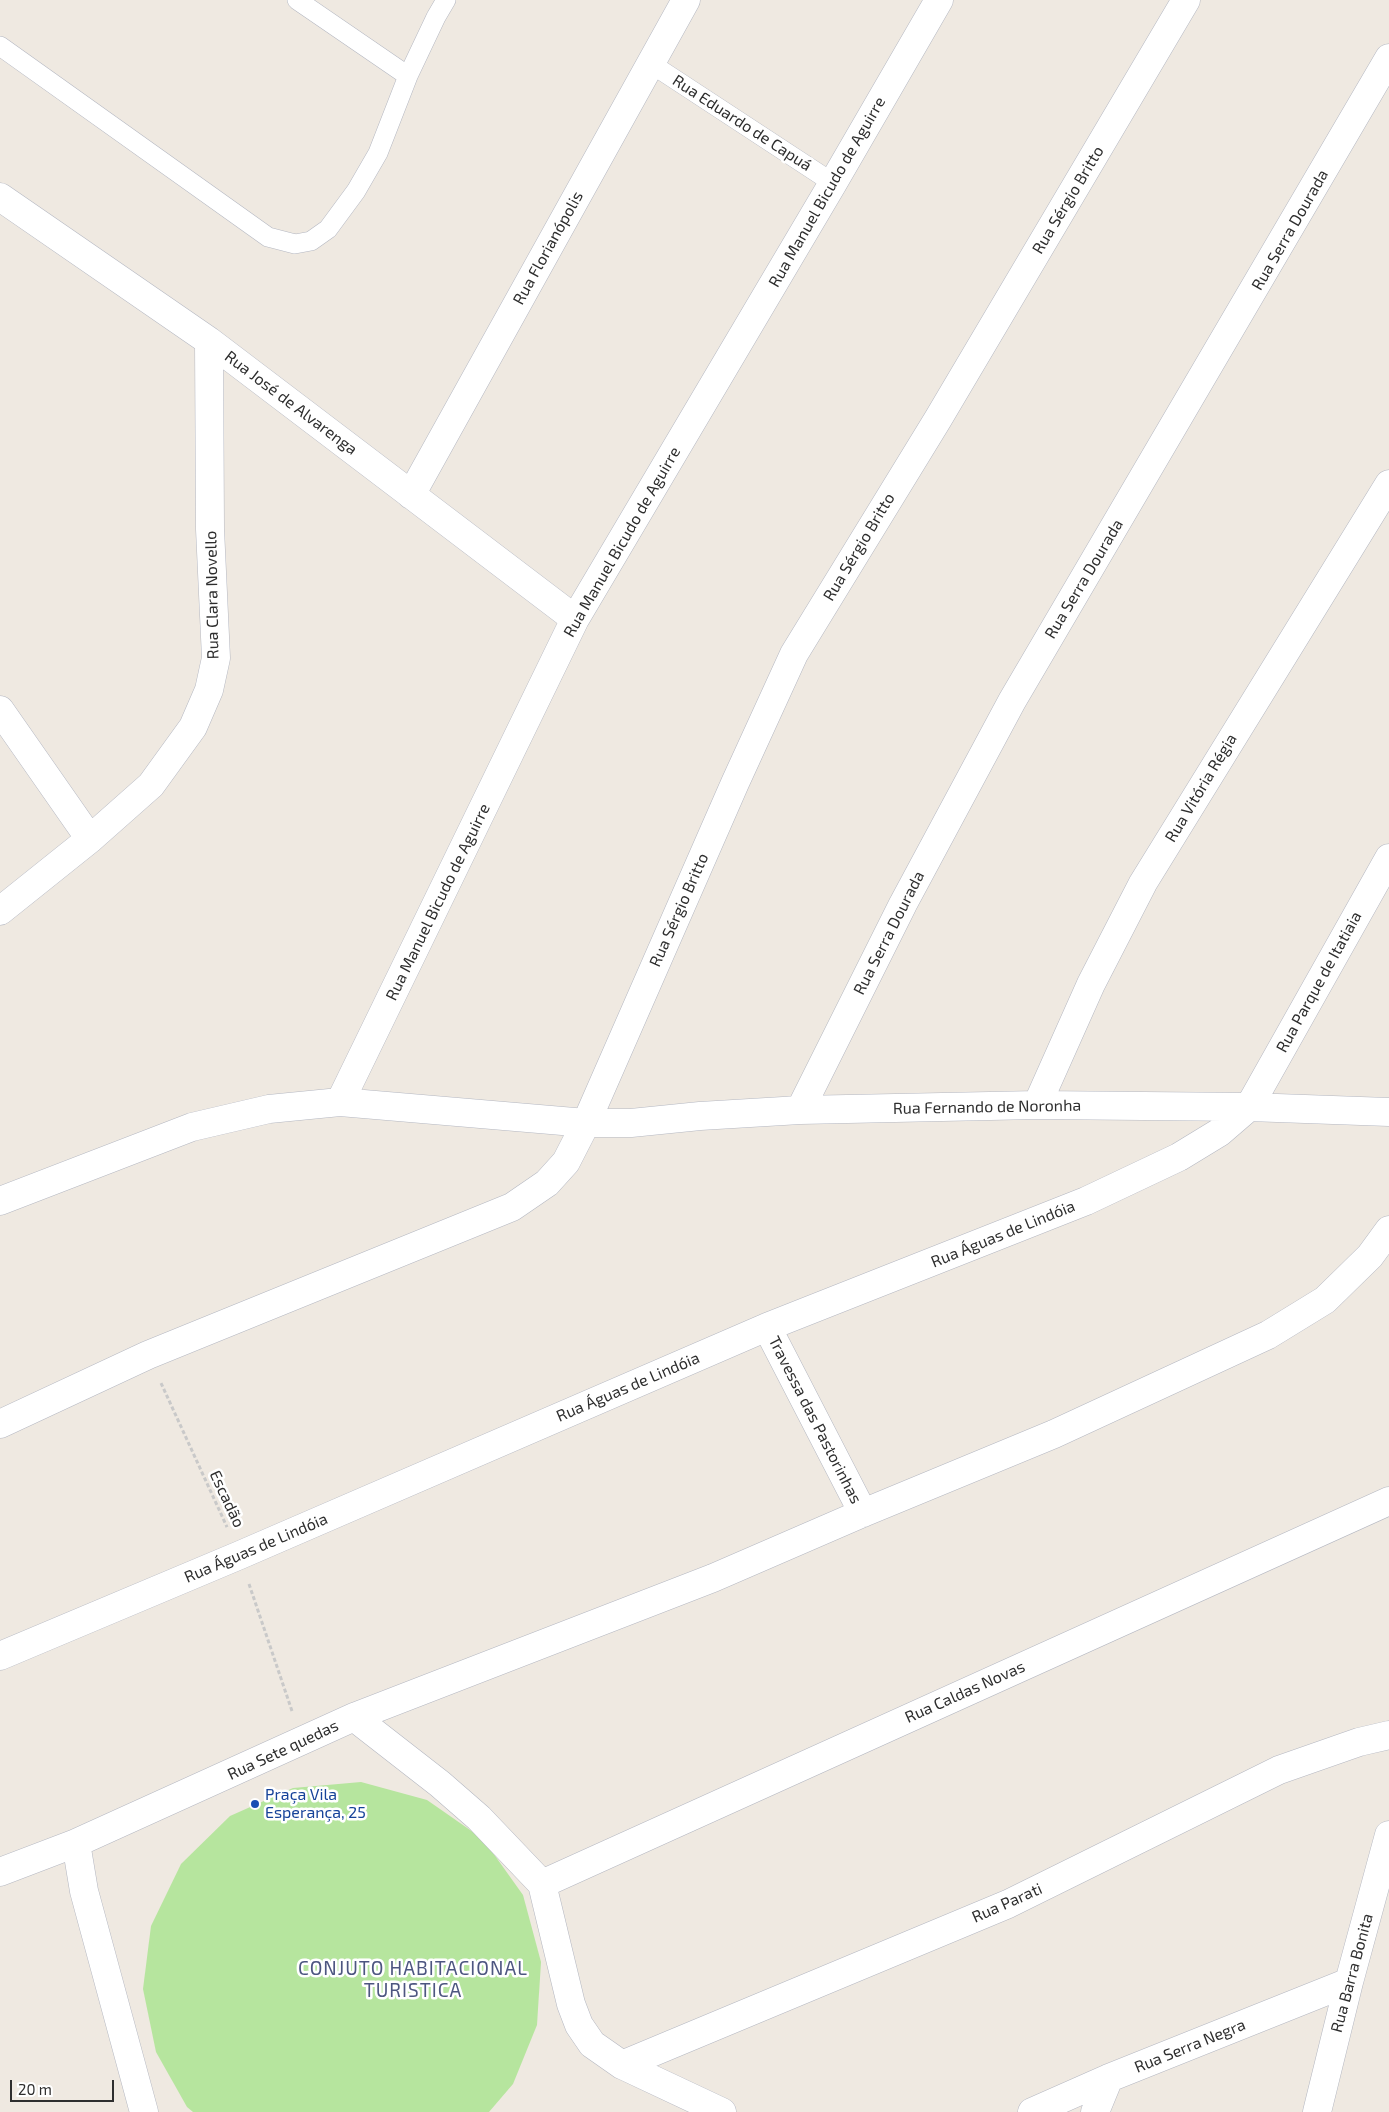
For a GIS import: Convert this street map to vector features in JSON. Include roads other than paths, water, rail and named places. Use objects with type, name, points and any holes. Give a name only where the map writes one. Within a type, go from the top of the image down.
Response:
[{"type":"street","name":"Rua Florianópolis","points":[[411,495],[686,0]]},
{"type":"street","name":"Rua Manuel Bicudo de Aguirre","points":[[340,1102],[575,619],[939,0]]},
{"type":"street","name":"Rua Sérgio Britto","points":[[586,1123],[731,792],[794,654],[938,419],[1186,0]]},
{"type":"street","name":"Rua Serra Dourada","points":[[800,1110],[902,904],[1012,701],[1389,58]]},
{"type":"street","name":"Rua José de Alvarenga","points":[[0,196],[209,341],[575,619]]},
{"type":"street","name":"Rua Clara Novello","points":[[0,911],[90,839],[151,785],[193,727],[209,690],[216,658],[210,528],[209,341]]},
{"type":"street","name":"Rua Vitória Régia","points":[[1037,1105],[1091,984],[1143,883],[1389,484]]},
{"type":"street","points":[[0,710],[90,839]]},
{"type":"street","name":"Rua Parque de Itatiaia","points":[[1249,1107],[1389,858]]},
{"type":"street","points":[[0,1201],[192,1127],[269,1109],[340,1102],[586,1123],[566,1162],[547,1183],[512,1207],[148,1355],[0,1424]]},
{"type":"street","name":"Rua Fernando de Noronha","points":[[586,1123],[631,1123],[700,1116],[800,1110],[1037,1105],[1249,1107],[1389,1112]]},
{"type":"street","name":"Rua Águas de Lindóia","points":[[0,1656],[240,1555],[767,1327],[1086,1201],[1179,1157],[1220,1132],[1249,1107]]},
{"type":"street","points":[[354,1717],[713,1578],[863,1513],[1054,1434],[1268,1335],[1325,1300],[1370,1256],[1389,1230]]},
{"type":"street","name":"Travessa das Pastorinhas","points":[[767,1327],[863,1513]]},
{"type":"street","name":"Rua Caldas Novas","points":[[542,1884],[1389,1501]]},
{"type":"street","name":"Rua Sete quedas","points":[[76,1843],[354,1717],[440,1784],[479,1818],[542,1884]]},
{"type":"street","name":"Rua Parati","points":[[622,2064],[1008,1904],[1279,1770],[1359,1742],[1389,1735]]},
{"type":"street","name":"Rua Barra Bonita","points":[[1317,2112],[1349,1982],[1389,1836]]},
{"type":"street","points":[[0,1872],[76,1843],[86,1899],[144,2112]]},
{"type":"street","points":[[542,1884],[571,2004],[579,2025],[592,2044],[622,2064],[722,2112]]},
{"type":"street","name":"Rua Serra Negra","points":[[1032,2112],[1109,2078],[1349,1982]]},
{"type":"street","points":[[1095,2112],[1109,2078]]},
{"type":"lane","points":[[297,0],[408,76]]},
{"type":"lane","points":[[0,46],[268,237],[295,244],[311,241],[328,229],[356,191],[378,153],[408,76],[446,0]]},
{"type":"lane","name":"Rua Eduardo de Capuá","points":[[650,63],[833,183]]},
{"type":"place","name":"Praça Vila Esperança, 25","points":[[255,1804]]},
{"type":"district","name":"CONJUTO HABITACIONAL TURISTICA","points":[[413,1980]]}]
